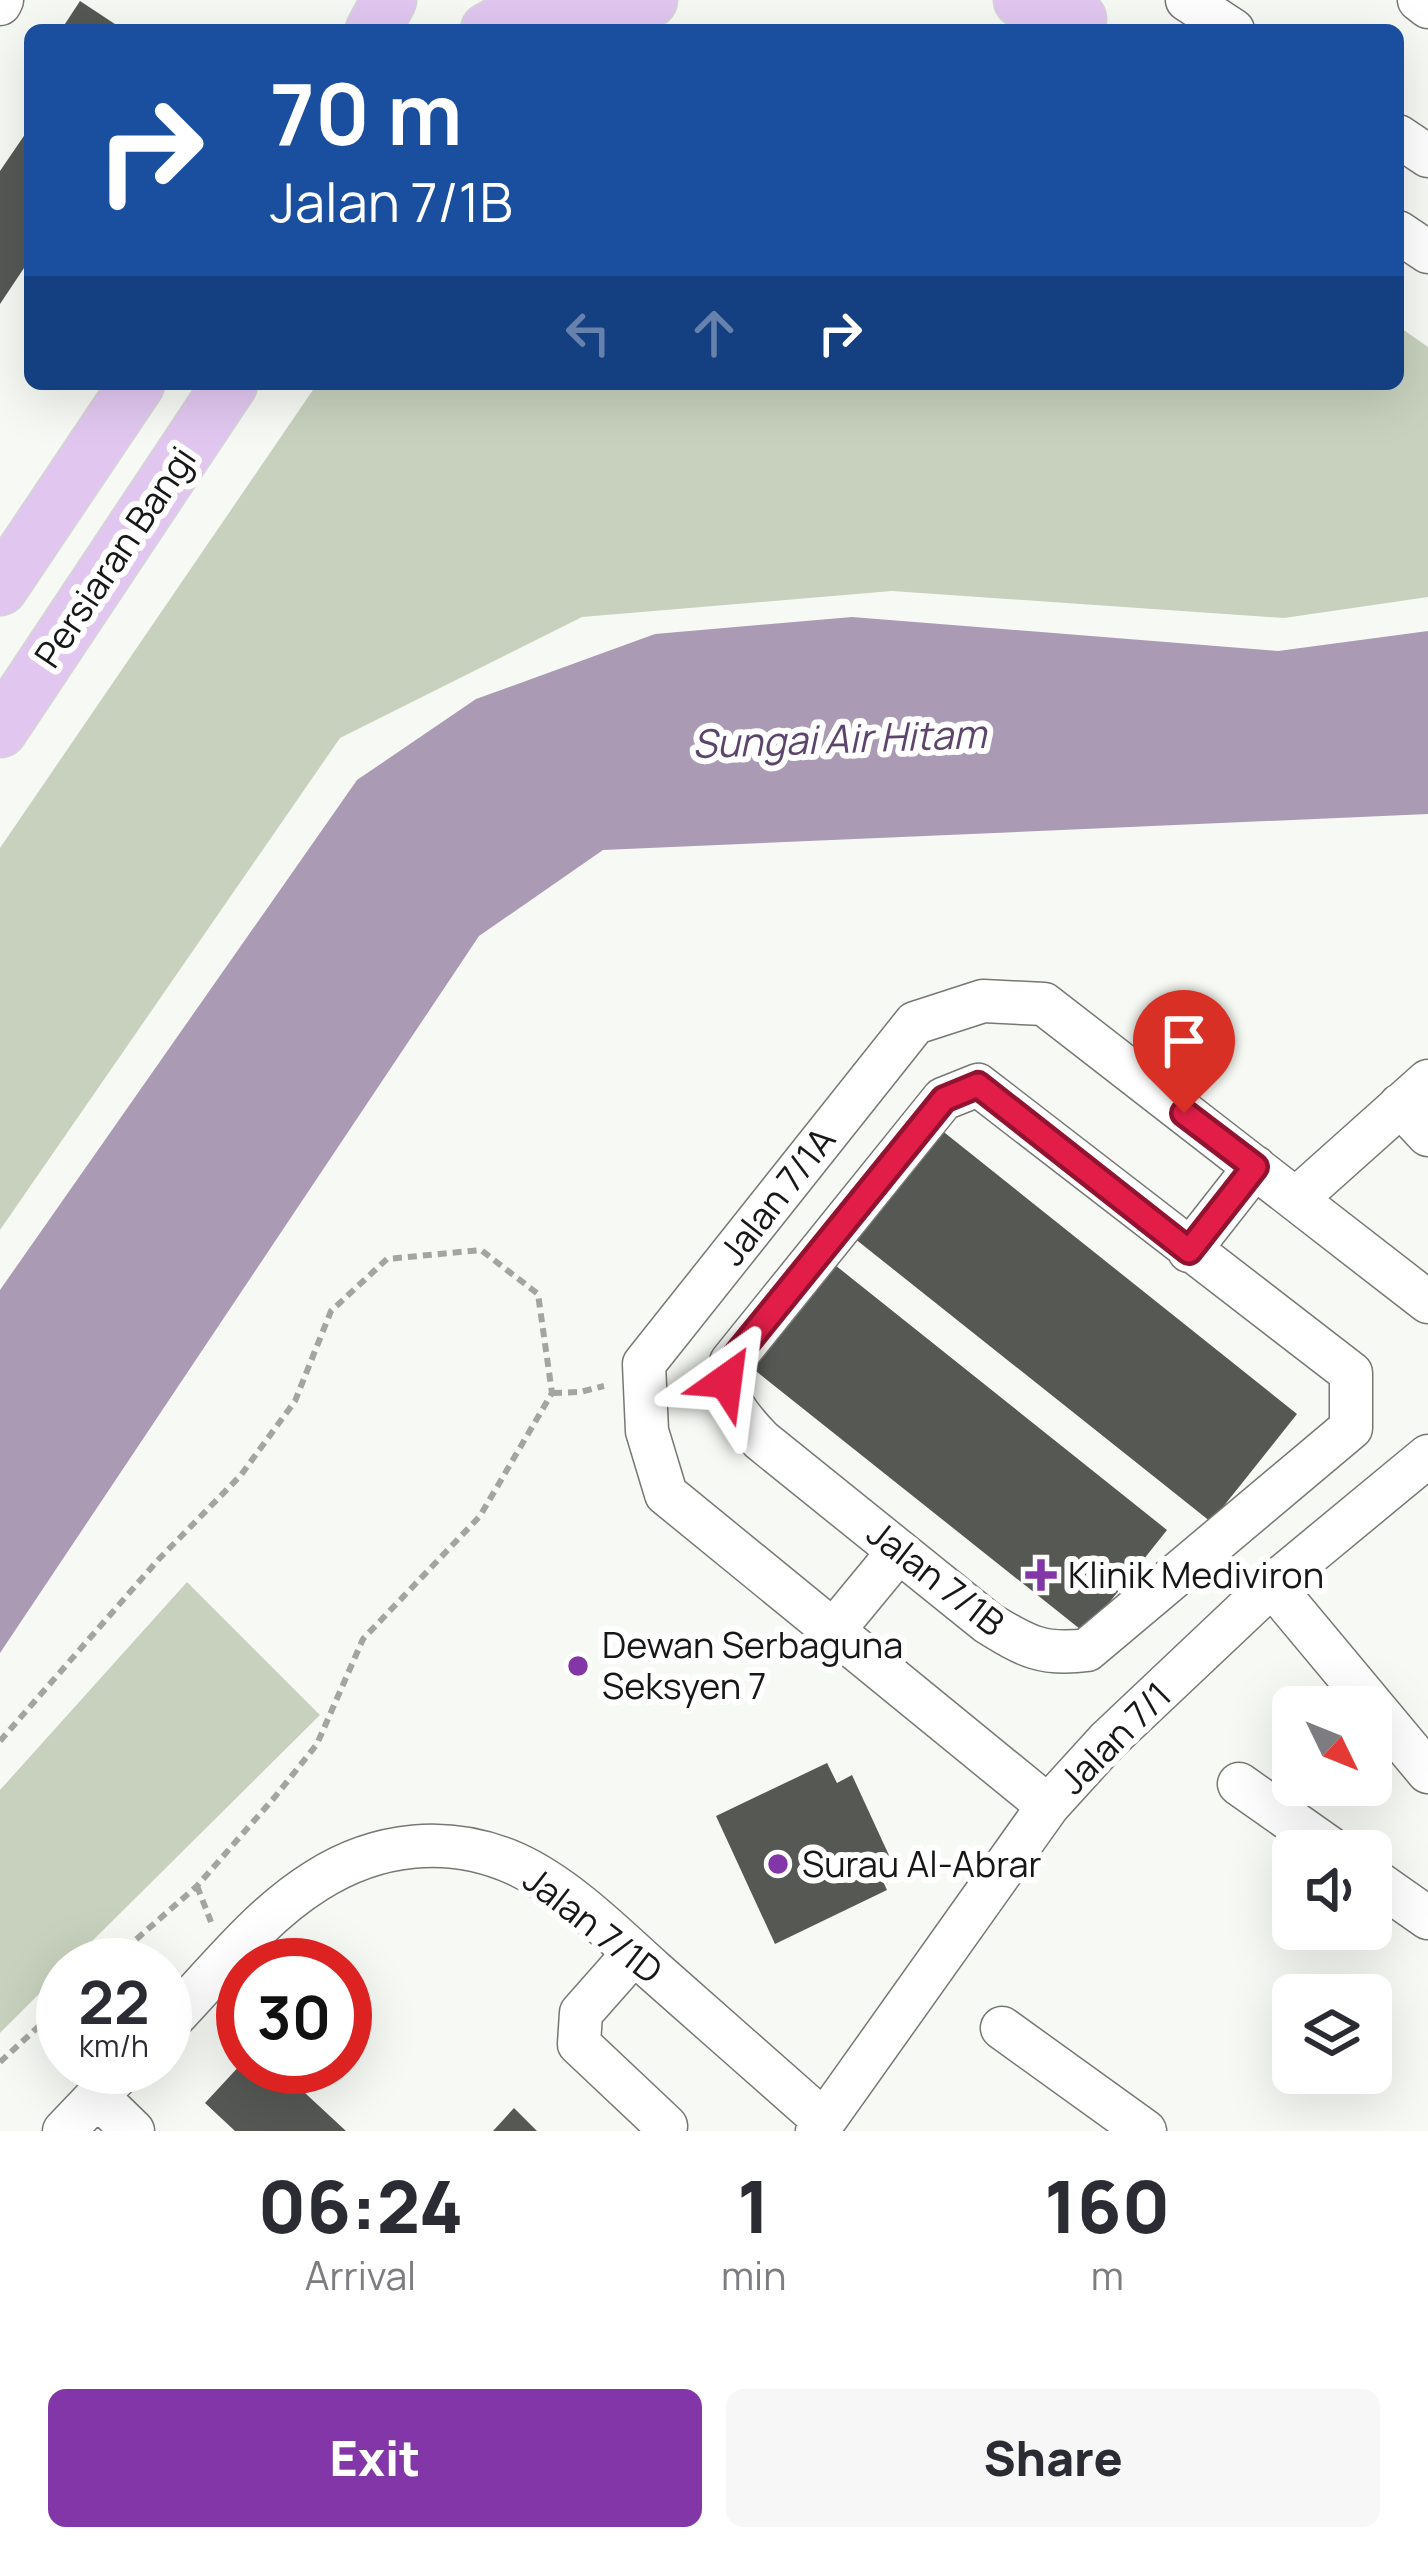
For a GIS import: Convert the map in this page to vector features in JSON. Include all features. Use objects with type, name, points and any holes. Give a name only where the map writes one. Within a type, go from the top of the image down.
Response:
[{"type":"main road","points":[[499,24],[543,0]]},
{"type":"main road","points":[[583,24],[650,0]]},
{"type":"main road","points":[[1021,0],[1075,16]]},
{"type":"main road","points":[[0,588],[132,390]]},
{"type":"main road","name":"Persiaran Bangi","points":[[0,730],[226,390]]},
{"type":"street","points":[[1187,0],[1224,24]]},
{"type":"street","points":[[1419,0],[1428,7]]},
{"type":"street","name":"Jalan 7/1A","points":[[644,1364],[915,1023],[983,1001],[1045,1004],[1428,1302]]},
{"type":"street","name":"Jalan 7/1B","points":[[978,1085],[1189,1251],[1352,1372],[1351,1428],[1088,1650],[1057,1654],[1024,1645],[988,1623],[761,1440],[730,1402],[726,1381],[731,1362],[944,1099],[978,1085]]},
{"type":"street","points":[[1296,1199],[1419,1107]]},
{"type":"street","points":[[1189,1251],[1255,1167]]},
{"type":"street","points":[[644,1364],[647,1431],[666,1494],[1048,1806]]},
{"type":"street","name":"Jalan 7/1","points":[[820,2126],[1048,1806],[1107,1741],[1272,1585],[1428,1456]]},
{"type":"street","points":[[832,1631],[899,1552]]},
{"type":"street","points":[[1272,1585],[1428,1772]]},
{"type":"street","points":[[1239,1784],[1304,1830]]},
{"type":"street","name":"Jalan 7/1D","points":[[192,1998],[270,1918],[315,1881],[378,1850],[442,1844],[515,1864],[549,1885],[634,1953],[820,2126]]},
{"type":"street","points":[[1392,1892],[1428,1918]]},
{"type":"street","points":[[634,1953],[581,2013],[579,2044],[666,2126]]},
{"type":"street","points":[[1002,2029],[1145,2131]]},
{"type":"street","points":[[64,2131],[99,2094]]},
{"type":"street","points":[[117,2094],[134,2131]]},
{"type":"path","points":[[0,1741],[158,1560],[242,1475],[295,1401],[331,1311],[387,1259],[481,1250],[538,1294],[552,1393],[480,1516],[362,1640],[336,1706],[303,1762],[197,1886],[138,1938]]},
{"type":"path","points":[[552,1393],[593,1391],[644,1364]]},
{"type":"path","points":[[0,2062],[36,2029]]},
{"type":"green space","points":[[1404,330],[1428,347],[1428,597],[1284,618],[892,591],[582,617],[340,738],[0,1230],[0,848],[313,390],[1404,390]]},
{"type":"green space","points":[[187,1582],[320,1715],[95,1938],[36,1938],[36,1997],[0,2033],[0,1790]]},
{"type":"water","name":"Sungai Air Hitam","points":[[852,617],[1278,651],[1428,631],[1428,814],[603,850],[479,936],[0,1653],[0,1290],[357,780],[476,699],[655,634]]},
{"type":"building","points":[[80,1],[115,24],[65,24]]},
{"type":"building","points":[[24,136],[24,268],[0,304],[0,171]]},
{"type":"building","points":[[940,1129],[1297,1414],[1211,1522],[854,1238]]},
{"type":"building","points":[[835,1265],[1167,1530],[1085,1633],[752,1368]]},
{"type":"building","points":[[827,1763],[837,1783],[852,1775],[893,1864],[878,1871],[887,1890],[775,1944],[716,1816]]},
{"type":"building","points":[[216,2091],[306,2094],[346,2131],[235,2131],[205,2103]]},
{"type":"building","points":[[514,2108],[537,2131],[493,2131]]},
{"type":"place","name":"Klinik Mediviron","points":[[1041,1575]]},
{"type":"place","name":"Dewan Serbaguna Seksyen 7","points":[[578,1666]]},
{"type":"place","name":"Surau Al-Abrar","points":[[778,1864]]},
{"type":"route","points":[[726,1381],[731,1362],[944,1099],[978,1085],[1189,1251],[1255,1167],[1184,1113]]}]
